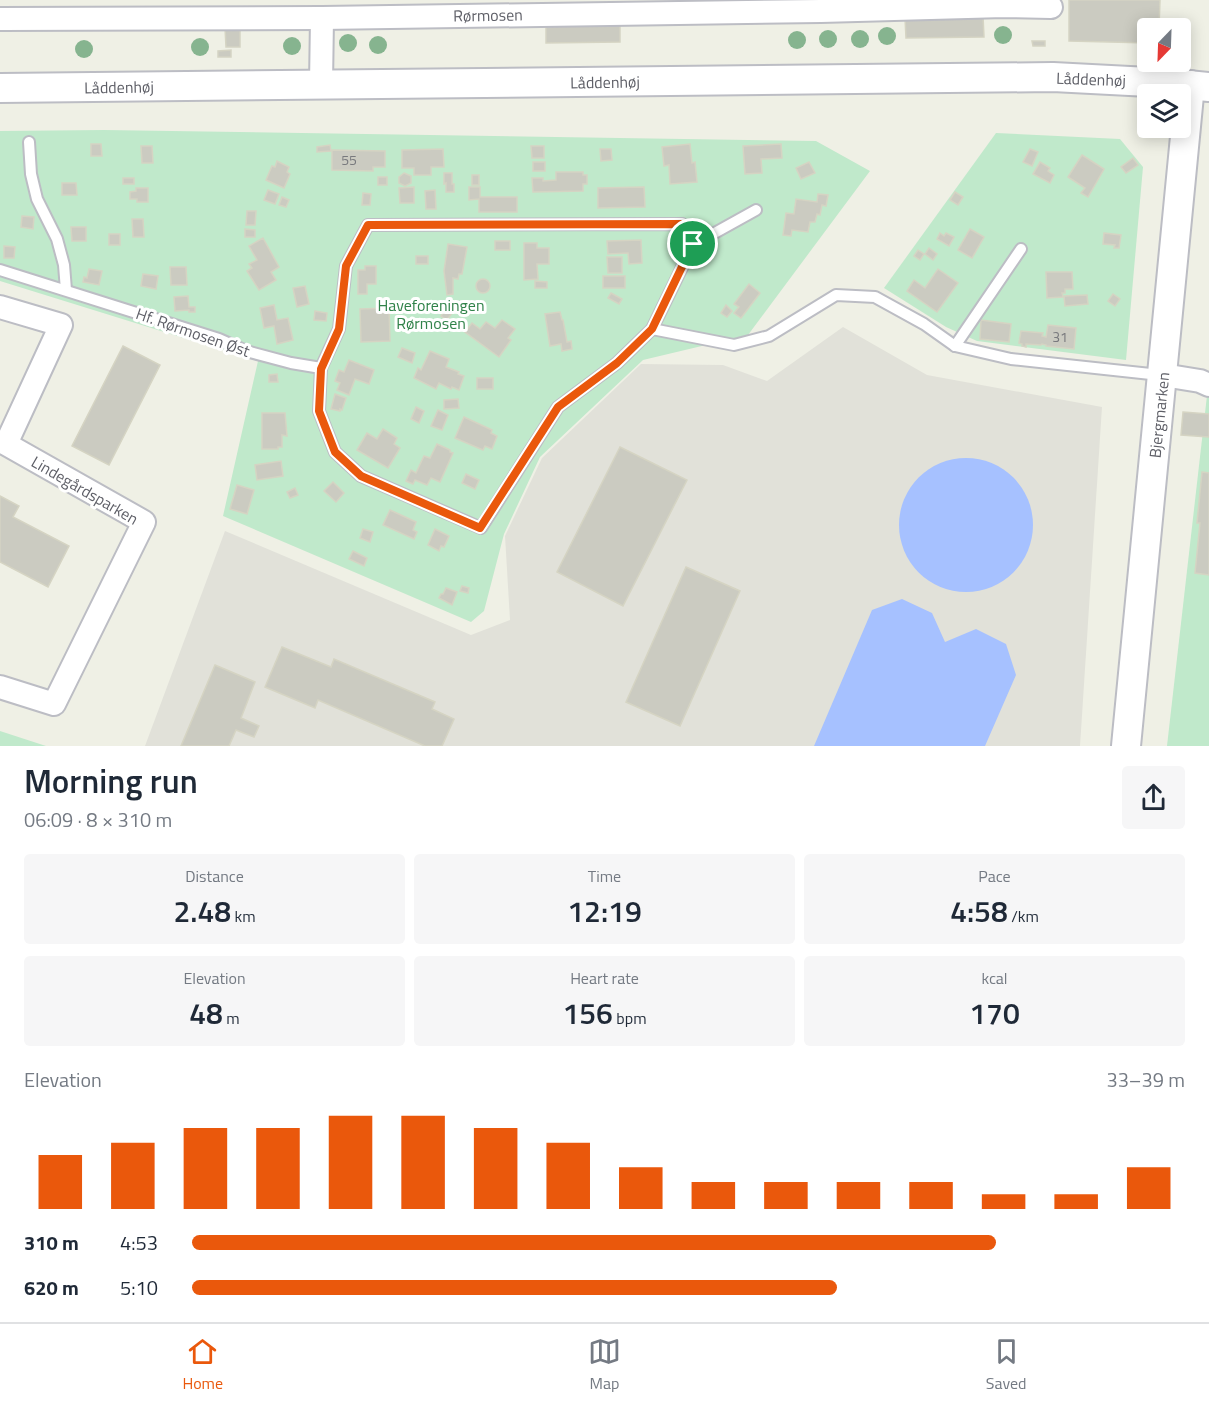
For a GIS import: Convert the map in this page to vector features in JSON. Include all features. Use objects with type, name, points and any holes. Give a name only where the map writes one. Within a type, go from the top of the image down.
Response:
[{"type":"street","name":"Rørmosen","points":[[0,20],[322,18],[1050,7]]},
{"type":"street","points":[[321,84],[322,18]]},
{"type":"street","name":"Låddenhøj","points":[[0,88],[1053,77],[1200,86]]},
{"type":"street","name":"Bjergmarken","points":[[1126,746],[1163,375],[1200,86]]},
{"type":"street","name":"Lindegårdsparken","points":[[0,307],[61,325],[6,444],[144,522],[54,704],[0,687]]},
{"type":"street","points":[[1163,375],[1200,381],[1209,385]]},
{"type":"lane","points":[[30,142],[31,174],[37,199],[57,239],[64,265],[66,290]]},
{"type":"lane","points":[[693,244],[682,224],[368,225],[346,266],[339,329],[321,369],[319,411],[335,452],[361,476],[480,528],[558,407],[617,363],[652,329],[693,244],[756,210]]},
{"type":"lane","points":[[955,346],[1021,249]]},
{"type":"lane","name":"Hf. Rørmosen Øst","points":[[0,270],[219,339],[246,351],[321,369]]},
{"type":"lane","points":[[652,329],[734,345],[769,336],[836,295],[875,297],[924,324],[955,346],[1011,359],[1163,375]]},
{"type":"shaded area","points":[[843,327],[927,375],[1102,407],[1080,746],[145,746],[225,531],[471,635],[510,620],[505,536],[542,458],[641,364],[723,365],[767,381]]},
{"type":"green space","name":"Haveforeningen Rørmosen","points":[[104,130],[816,141],[870,171],[748,335],[643,360],[540,457],[504,534],[484,611],[471,622],[223,516],[258,361],[0,281],[0,131]]},
{"type":"green space","points":[[996,133],[1120,139],[1143,167],[1126,360],[977,341],[946,327],[884,288]]},
{"type":"green space","points":[[1209,378],[1209,746],[1167,746]]},
{"type":"green space","points":[[0,731],[46,746],[0,746]]},
{"type":"water","points":[[966,458],[992,463],[1013,478],[1028,499],[1033,525],[1028,551],[1013,572],[992,587],[966,592],[940,587],[919,572],[904,551],[899,525],[904,499],[919,478],[940,463]]},
{"type":"water","points":[[902,599],[932,613],[945,642],[976,629],[1006,644],[1016,675],[985,746],[814,746],[872,610]]},
{"type":"building","points":[[1069,0],[1160,0],[1159,18],[1137,18],[1137,43],[1069,41]]},
{"type":"building","points":[[983,16],[984,37],[906,38],[905,18]]},
{"type":"building","points":[[620,22],[620,42],[546,43],[546,23]]},
{"type":"building","points":[[225,28],[240,28],[240,47],[226,47]]},
{"type":"building","points":[[1032,41],[1045,41],[1045,46],[1033,46]]},
{"type":"building","points":[[231,50],[231,57],[218,57],[218,51]]},
{"type":"building","points":[[91,144],[101,144],[102,156],[91,156]]},
{"type":"building","points":[[690,144],[697,182],[670,184],[669,165],[664,166],[662,147]]},
{"type":"building","points":[[781,144],[782,158],[761,159],[762,173],[745,174],[743,146]]},
{"type":"building","points":[[330,145],[331,151],[317,152],[317,147]]},
{"type":"building","points":[[141,146],[152,146],[153,163],[142,163]]},
{"type":"building","points":[[531,146],[544,146],[544,158],[532,158]]},
{"type":"building","points":[[443,149],[444,167],[431,167],[431,175],[414,175],[414,168],[402,168],[402,150]]},
{"type":"building","points":[[600,149],[611,149],[612,160],[601,161]]},
{"type":"building","points":[[1030,149],[1038,152],[1032,166],[1023,162]]},
{"type":"building","points":[[332,150],[385,151],[385,167],[373,167],[373,171],[332,170]]},
{"type":"building","points":[[1082,155],[1104,169],[1088,197],[1081,193],[1085,188],[1068,177]]},
{"type":"building","points":[[1133,158],[1138,165],[1126,173],[1121,167]]},
{"type":"building","points":[[277,161],[289,167],[287,172],[290,174],[284,188],[266,180],[272,166],[275,167]]},
{"type":"building","points":[[533,162],[545,162],[545,171],[533,171]]},
{"type":"building","points":[[809,162],[815,173],[801,179],[796,168]]},
{"type":"building","points":[[1040,162],[1050,168],[1048,171],[1054,175],[1050,183],[1033,174]]},
{"type":"building","points":[[556,172],[583,172],[583,175],[587,175],[587,184],[583,184],[583,191],[533,192],[532,178],[543,178],[543,181],[556,180]]},
{"type":"building","points":[[404,173],[411,176],[411,183],[405,186],[399,183],[399,177]]},
{"type":"building","points":[[444,173],[452,173],[454,192],[446,192]]},
{"type":"building","points":[[472,175],[479,175],[479,185],[472,185]]},
{"type":"building","points":[[378,177],[387,177],[387,185],[378,185]]},
{"type":"building","points":[[123,178],[134,178],[134,184],[123,184]]},
{"type":"building","points":[[62,183],[76,183],[77,195],[62,195]]},
{"type":"building","points":[[414,187],[414,203],[400,203],[399,188]]},
{"type":"building","points":[[469,187],[480,187],[480,197],[517,197],[517,212],[479,212],[479,199],[469,200]]},
{"type":"building","points":[[644,187],[645,207],[598,208],[598,188]]},
{"type":"building","points":[[136,188],[148,188],[148,202],[137,202],[137,199],[130,199],[130,192],[136,191]]},
{"type":"building","points":[[268,190],[279,194],[275,204],[264,200]]},
{"type":"building","points":[[435,190],[436,209],[426,209],[425,191]]},
{"type":"building","points":[[955,192],[963,197],[958,205],[950,200]]},
{"type":"building","points":[[363,193],[371,194],[370,205],[362,205]]},
{"type":"building","points":[[818,194],[828,195],[826,206],[822,205],[820,215],[817,214],[815,222],[810,222],[808,232],[792,230],[791,236],[783,235],[786,213],[794,214],[796,199],[817,202]]},
{"type":"building","points":[[282,197],[289,200],[286,207],[279,205]]},
{"type":"building","points":[[247,211],[256,211],[255,225],[246,225]]},
{"type":"building","points":[[22,216],[34,217],[33,229],[21,227]]},
{"type":"building","points":[[132,219],[143,219],[144,237],[133,237]]},
{"type":"building","points":[[71,227],[86,227],[86,241],[72,241]]},
{"type":"building","points":[[245,229],[255,230],[255,237],[245,237]]},
{"type":"building","points":[[970,229],[984,237],[972,258],[958,250]]},
{"type":"building","points":[[940,233],[954,237],[949,246],[937,239]]},
{"type":"building","points":[[1104,233],[1121,235],[1119,248],[1114,248],[1115,245],[1103,244]]},
{"type":"building","points":[[109,234],[120,234],[120,245],[109,245]]},
{"type":"building","points":[[263,238],[279,267],[271,272],[276,280],[259,290],[247,271],[252,268],[249,264],[257,260],[249,246]]},
{"type":"building","points":[[641,240],[642,263],[629,264],[628,253],[608,254],[607,241]]},
{"type":"building","points":[[495,241],[510,241],[510,250],[495,250]]},
{"type":"building","points":[[524,243],[537,243],[537,248],[549,248],[549,264],[537,264],[538,279],[524,280]]},
{"type":"building","points":[[448,244],[467,247],[462,274],[459,274],[458,279],[453,278],[453,294],[447,295],[444,271]]},
{"type":"building","points":[[4,246],[15,247],[14,258],[4,258]]},
{"type":"building","points":[[929,248],[937,254],[933,260],[925,254]]},
{"type":"building","points":[[918,250],[924,254],[920,260],[914,256]]},
{"type":"building","points":[[416,256],[428,256],[428,264],[416,264]]},
{"type":"building","points":[[607,257],[622,257],[622,273],[608,273]]},
{"type":"building","points":[[365,266],[376,266],[376,284],[367,284],[367,294],[358,294],[358,270],[365,270]]},
{"type":"building","points":[[170,267],[186,267],[187,285],[171,285]]},
{"type":"building","points":[[89,269],[102,271],[99,285],[83,282],[84,277],[87,278]]},
{"type":"building","points":[[938,269],[958,283],[937,312],[907,291],[914,280],[925,288]]},
{"type":"building","points":[[1046,272],[1072,272],[1073,289],[1065,289],[1065,293],[1062,293],[1063,297],[1047,298]]},
{"type":"building","points":[[143,274],[158,276],[156,289],[141,286]]},
{"type":"building","points":[[603,276],[625,276],[625,288],[603,288]]},
{"type":"building","points":[[483,279],[488,281],[490,286],[488,291],[483,293],[478,291],[476,286],[478,281]]},
{"type":"building","points":[[535,281],[547,282],[547,288],[535,288]]},
{"type":"building","points":[[749,284],[760,293],[741,318],[734,313],[739,307],[734,304]]},
{"type":"building","points":[[305,286],[309,304],[297,307],[293,288]]},
{"type":"building","points":[[611,293],[622,299],[619,304],[608,298]]},
{"type":"building","points":[[1113,294],[1120,299],[1115,306],[1108,301]]},
{"type":"building","points":[[1087,295],[1088,304],[1065,306],[1064,296]]},
{"type":"building","points":[[188,296],[189,307],[195,307],[195,312],[175,311],[174,297]]},
{"type":"building","points":[[274,305],[277,320],[288,318],[293,340],[277,344],[274,326],[264,328],[260,308]]},
{"type":"building","points":[[416,305],[427,305],[427,312],[416,312]]},
{"type":"building","points":[[726,305],[732,311],[727,317],[721,313]]},
{"type":"building","points":[[389,308],[390,341],[361,342],[360,309]]},
{"type":"building","points":[[446,309],[452,313],[447,320],[441,316]]},
{"type":"building","points":[[315,311],[327,313],[326,321],[314,320]]},
{"type":"building","points":[[560,312],[567,342],[571,341],[572,349],[562,351],[561,344],[550,346],[545,314]]},
{"type":"building","points":[[502,320],[515,329],[508,338],[511,340],[499,357],[465,332],[472,323],[480,329],[486,322],[495,328]]},
{"type":"building","points":[[981,320],[1011,324],[1009,342],[980,339]]},
{"type":"building","points":[[1048,325],[1076,328],[1074,349],[1042,344],[1026,344],[1026,347],[1019,343],[1021,331],[1043,333],[1042,336],[1046,337]]},
{"type":"building","points":[[123,346],[160,365],[109,465],[72,446]]},
{"type":"building","points":[[402,348],[415,353],[412,363],[398,357]]},
{"type":"building","points":[[430,351],[449,359],[446,367],[464,376],[459,390],[439,383],[436,389],[414,378],[418,368],[421,370]]},
{"type":"building","points":[[349,360],[374,370],[369,384],[355,379],[349,395],[337,390],[340,383],[335,381],[339,370],[344,372]]},
{"type":"building","points":[[277,374],[278,382],[269,382],[269,375]]},
{"type":"building","points":[[477,378],[493,378],[493,389],[477,389]]},
{"type":"building","points":[[335,394],[346,398],[340,411],[331,409]]},
{"type":"building","points":[[458,399],[459,408],[444,409],[444,400]]},
{"type":"building","points":[[416,407],[424,411],[419,423],[411,419]]},
{"type":"building","points":[[438,410],[448,415],[442,430],[431,426]]},
{"type":"building","points":[[1183,412],[1209,414],[1209,437],[1181,435]]},
{"type":"building","points":[[262,413],[285,413],[287,436],[282,435],[282,447],[262,449]]},
{"type":"building","points":[[464,417],[492,430],[491,433],[497,436],[492,449],[485,446],[483,450],[455,438]]},
{"type":"building","points":[[383,429],[397,438],[394,444],[400,448],[388,468],[357,450],[367,433],[377,439]]},
{"type":"building","points":[[437,444],[453,453],[440,482],[431,478],[427,485],[415,480],[413,484],[406,481],[411,470],[416,473],[424,456],[430,458]]},
{"type":"building","points":[[620,447],[687,480],[623,606],[557,572]]},
{"type":"building","points":[[281,461],[283,476],[257,480],[255,465]]},
{"type":"building","points":[[1202,472],[1209,473],[1209,575],[1195,573]]},
{"type":"building","points":[[466,474],[479,480],[475,489],[462,483]]},
{"type":"building","points":[[333,482],[344,493],[336,502],[324,491]]},
{"type":"building","points":[[237,485],[254,490],[247,514],[230,509]]},
{"type":"building","points":[[295,488],[298,495],[290,498],[287,492]]},
{"type":"building","points":[[0,496],[19,506],[13,517],[69,546],[48,587],[0,562]]},
{"type":"building","points":[[390,510],[416,522],[413,530],[417,532],[414,539],[383,525]]},
{"type":"building","points":[[363,529],[373,532],[370,542],[360,538]]},
{"type":"building","points":[[435,529],[449,536],[444,547],[441,546],[439,551],[428,545]]},
{"type":"building","points":[[353,551],[367,558],[364,566],[349,559]]},
{"type":"building","points":[[686,567],[740,591],[680,726],[626,702]]},
{"type":"building","points":[[462,586],[469,588],[468,593],[460,591]]},
{"type":"building","points":[[446,588],[457,592],[452,605],[439,598]]},
{"type":"building","points":[[282,647],[331,667],[334,659],[435,702],[432,709],[454,719],[442,746],[425,746],[318,700],[315,708],[265,687]]},
{"type":"building","points":[[215,665],[255,682],[241,718],[259,726],[254,737],[236,730],[229,746],[181,746]]},
{"type":"route","points":[[682,224],[693,244],[652,329],[617,363],[558,407],[480,528],[361,476],[335,452],[319,411],[321,369],[339,329],[346,266],[368,225],[682,224]]}]
